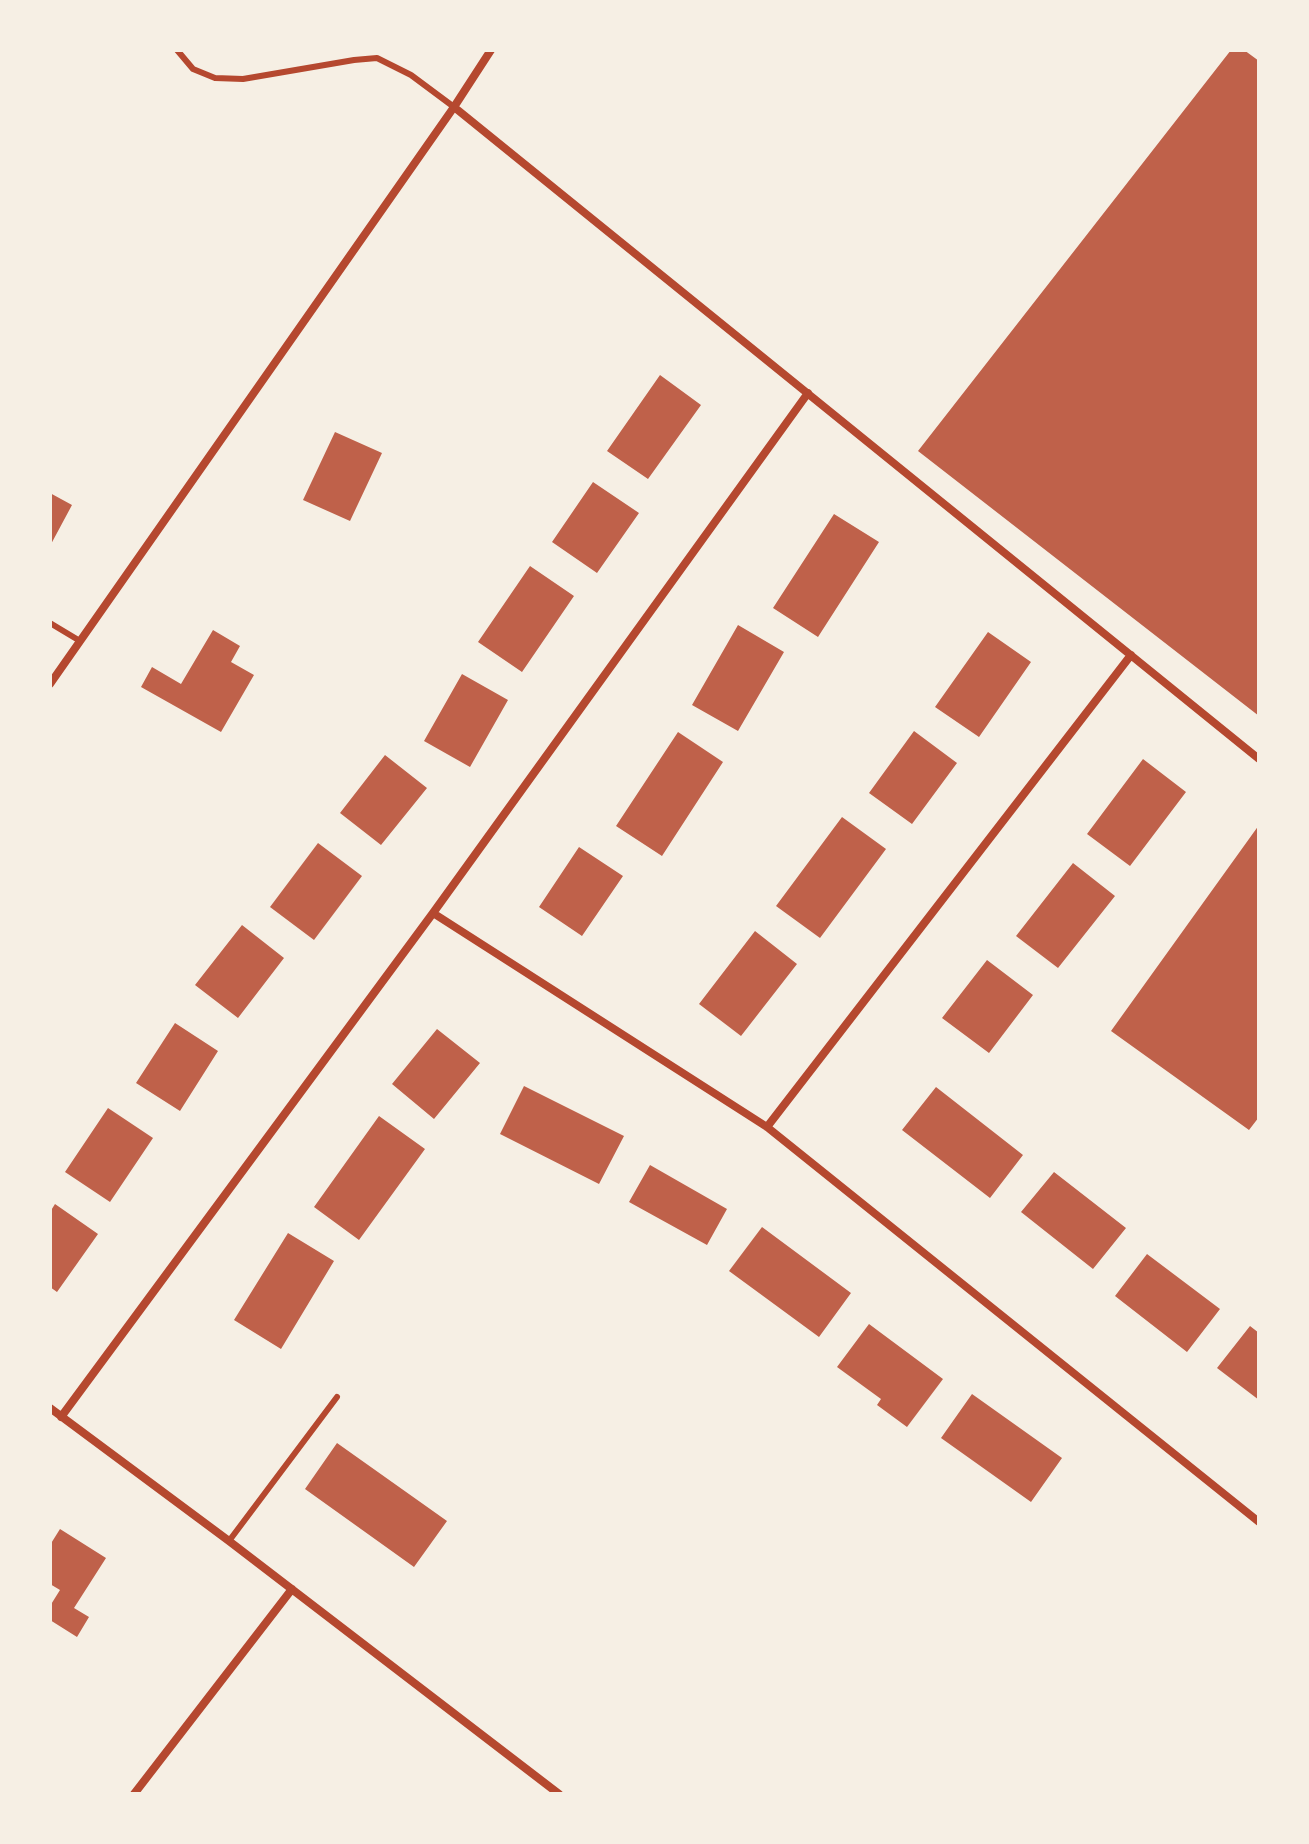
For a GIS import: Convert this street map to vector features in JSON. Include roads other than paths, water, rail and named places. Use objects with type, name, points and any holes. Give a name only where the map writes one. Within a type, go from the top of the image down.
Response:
[{"type":"street","points":[[50,684],[491,50]]},
{"type":"street","points":[[454,107],[1259,759]]},
{"type":"street","points":[[61,1417],[433,913],[808,393]]},
{"type":"street","points":[[767,1127],[1131,655]]},
{"type":"street","points":[[433,913],[767,1127],[1259,1522]]},
{"type":"street","points":[[50,1408],[559,1794]]},
{"type":"street","points":[[134,1794],[292,1589]]},
{"type":"lane","points":[[177,50],[193,69],[215,78],[243,79],[377,58],[411,75],[454,107]]},
{"type":"lane","points":[[50,623],[80,641]]},
{"type":"lane","points":[[229,1541],[337,1397]]}]
